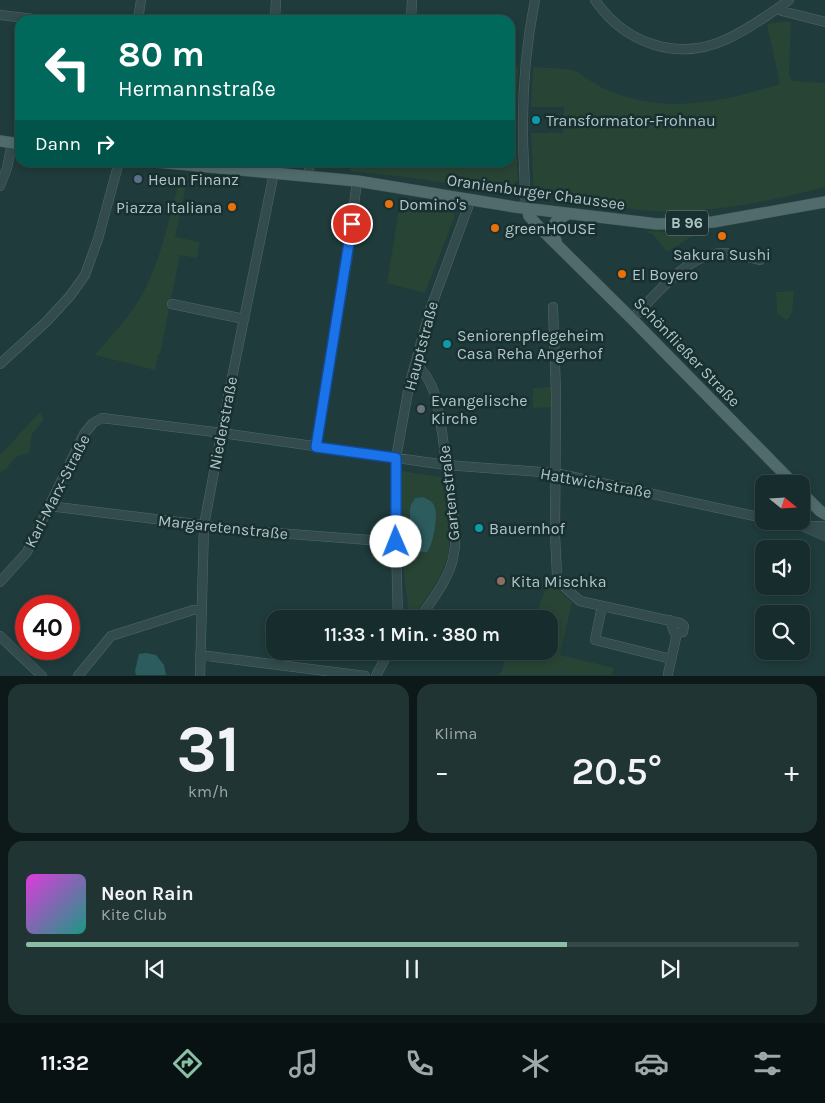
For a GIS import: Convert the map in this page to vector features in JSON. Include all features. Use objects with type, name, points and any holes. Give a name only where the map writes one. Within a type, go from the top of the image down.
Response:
[{"type":"main road","points":[[0,141],[15,144]]},
{"type":"main road","name":"Oranienburger Chaussee","points":[[206,167],[358,182],[568,214],[657,224],[703,222],[744,217],[825,202]]},
{"type":"main road","name":"Schönfließer Straße","points":[[527,208],[529,216],[785,475]]},
{"type":"main road","points":[[556,243],[552,231],[553,225],[558,219],[568,214]]},
{"type":"main road","points":[[810,501],[823,515]]},
{"type":"street","points":[[139,15],[141,0]]},
{"type":"street","points":[[275,15],[276,0]]},
{"type":"street","points":[[411,15],[412,0]]},
{"type":"street","points":[[527,208],[525,192],[524,104],[528,47],[535,0]]},
{"type":"street","points":[[595,0],[615,24],[630,35],[646,43],[678,49],[696,48],[728,39],[790,0]]},
{"type":"street","points":[[780,7],[782,10],[825,22]]},
{"type":"street","points":[[0,14],[15,16]]},
{"type":"street","points":[[0,186],[15,147]]},
{"type":"street","points":[[0,364],[46,322],[70,296],[85,275],[98,239],[119,167]]},
{"type":"street","points":[[308,176],[309,167]]},
{"type":"street","name":"Niederstraße","points":[[200,676],[204,525],[274,173]]},
{"type":"street","points":[[316,447],[358,182]]},
{"type":"street","name":"Hauptstraße","points":[[398,610],[396,458],[415,364],[433,302],[470,199]]},
{"type":"street","points":[[632,319],[679,272],[704,256],[722,253],[760,260]]},
{"type":"street","points":[[172,304],[244,319]]},
{"type":"street","points":[[553,307],[556,394],[557,575],[562,584],[580,601],[670,620],[684,626],[683,632],[677,633],[668,674]]},
{"type":"street","name":"Gartenstraße","points":[[415,364],[426,374],[434,393],[456,538],[453,560],[443,584],[425,610]]},
{"type":"street","name":"Hattwichstraße","points":[[93,423],[102,418],[110,418],[446,465],[555,473],[755,516]]},
{"type":"street","name":"Karl-Marx-Straße","points":[[0,582],[27,552],[84,434],[93,423]]},
{"type":"street","name":"Margaretenstraße","points":[[51,504],[57,507],[204,525],[226,530],[396,542]]},
{"type":"street","points":[[810,524],[825,526]]},
{"type":"street","points":[[810,529],[825,536]]},
{"type":"street","points":[[602,606],[594,640],[671,659]]},
{"type":"street","points":[[78,676],[111,636],[193,610],[202,610]]},
{"type":"street","points":[[0,636],[42,676]]},
{"type":"street","points":[[200,655],[365,676]]},
{"type":"street","points":[[376,676],[384,660]]},
{"type":"green space","points":[[791,22],[789,73],[791,81],[825,83],[825,187],[739,205],[673,211],[635,210],[581,197],[534,197],[531,133],[563,133],[564,107],[531,107],[533,67],[575,71],[615,93],[656,103],[698,103],[719,100],[780,84],[767,24]]},
{"type":"green space","points":[[515,67],[518,67],[515,125]]},
{"type":"green space","points":[[515,125],[518,180],[504,192],[414,178],[350,171],[350,167],[515,167]]},
{"type":"green space","points":[[180,177],[188,177],[175,237],[200,242],[197,258],[180,255],[155,370],[95,355],[127,317],[144,291],[161,250]]},
{"type":"green space","points":[[401,198],[449,206],[455,210],[454,218],[425,293],[387,283]]},
{"type":"green space","points":[[646,231],[700,233],[667,252],[652,233],[648,234]]},
{"type":"green space","points":[[794,291],[792,313],[787,320],[777,314],[776,292]]},
{"type":"green space","points":[[551,387],[553,407],[533,408],[533,388]]},
{"type":"green space","points":[[40,412],[44,419],[32,434],[29,453],[16,457],[5,470],[0,472],[0,455]]},
{"type":"green space","points":[[402,471],[441,477],[449,529],[449,547],[445,566],[418,610],[408,610],[402,559]],"holes":[[[423,497],[429,499],[435,508],[433,538],[421,552],[413,536],[410,522],[411,504],[415,498]]]},
{"type":"green space","points":[[551,577],[561,593],[572,602],[560,655],[614,668],[612,675],[498,675],[502,671],[505,660],[558,660],[558,610],[538,610],[548,583],[551,583]]},
{"type":"water","points":[[423,497],[432,502],[436,512],[433,538],[427,552],[421,552],[418,548],[410,516],[411,505],[415,498]]},
{"type":"water","points":[[139,654],[156,655],[164,665],[166,675],[136,675],[135,671]]},
{"type":"place","name":"Transformator-Frohnau","points":[[536,120]]},
{"type":"place","name":"Heun Finanz","points":[[138,179]]},
{"type":"place","name":"Domino's","points":[[389,204]]},
{"type":"place","name":"Piazza Italiana","points":[[232,207]]},
{"type":"place","name":"greenHOUSE","points":[[495,228]]},
{"type":"place","name":"Sakura Sushi","points":[[722,236]]},
{"type":"place","name":"El Boyero","points":[[622,274]]},
{"type":"place","name":"Seniorenpflegeheim Casa Reha Angerhof","points":[[447,344]]},
{"type":"place","name":"Evangelische Kirche","points":[[421,409]]},
{"type":"place","name":"Bauernhof","points":[[479,528]]},
{"type":"place","name":"Kita Mischka","points":[[501,581]]},
{"type":"route","points":[[352,224],[316,447],[396,458],[396,542]]}]
